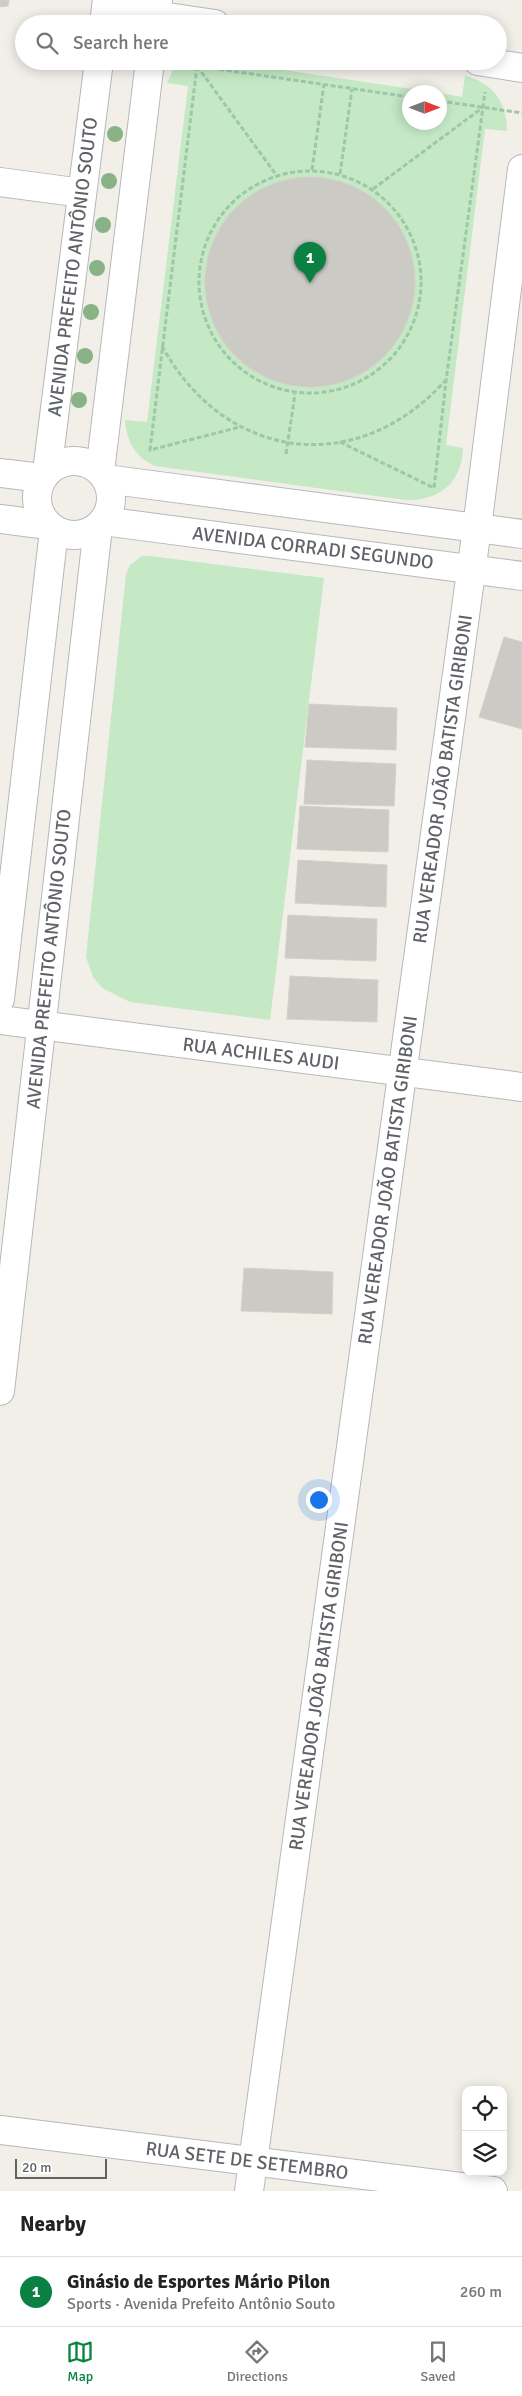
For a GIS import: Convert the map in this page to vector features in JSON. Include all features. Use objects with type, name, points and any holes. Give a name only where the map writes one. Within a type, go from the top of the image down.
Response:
[{"type":"street","points":[[105,11],[156,13]]},
{"type":"street","points":[[507,66],[522,68]]},
{"type":"street","name":"AVENIDA PREFEITO ANTÔNIO SOUTO","points":[[45,475],[98,70]]},
{"type":"street","points":[[0,519],[51,527],[64,535],[76,536],[88,533],[101,524],[109,511],[111,500],[103,475],[149,70]]},
{"type":"street","name":"RUA VEREADOR JOÃO BATISTA GIRIBONI","points":[[249,2191],[472,569],[518,225],[522,169]]},
{"type":"street","points":[[0,182],[82,193]]},
{"type":"street","points":[[0,999],[51,527],[38,508],[38,487],[45,475],[57,465],[68,461],[90,464],[103,475],[522,534]]},
{"type":"street","points":[[0,473],[45,475]]},
{"type":"street","name":"AVENIDA PREFEITO ANTÔNIO SOUTO","points":[[0,1391],[41,1025],[101,524]]},
{"type":"street","name":"AVENIDA CORRADI SEGUNDO","points":[[101,524],[522,576]]},
{"type":"street","name":"RUA ACHILES AUDI","points":[[0,1020],[522,1088]]},
{"type":"street","name":"RUA SETE DE SETEMBRO","points":[[0,2130],[493,2191]]},
{"type":"path","points":[[196,70],[150,450],[240,427]]},
{"type":"path","points":[[200,70],[276,176]]},
{"type":"path","points":[[225,70],[402,96]]},
{"type":"path","points":[[340,442],[434,488],[446,381],[483,108],[483,70]]},
{"type":"path","points":[[312,170],[324,84]]},
{"type":"path","points":[[340,174],[352,89]]},
{"type":"path","points":[[447,102],[522,114]]},
{"type":"path","points":[[372,189],[483,108]]},
{"type":"path","points":[[312,170],[340,174],[372,189],[392,205],[406,225],[416,248],[422,273],[421,298],[414,322],[398,351],[387,364],[367,379],[344,389],[320,394],[295,394],[270,387],[248,376],[229,359],[211,332],[204,316],[199,292],[200,267],[206,242],[218,220],[234,201],[254,186],[276,176],[312,170]]},
{"type":"path","points":[[162,346],[177,372],[202,401],[240,427],[288,442],[323,444],[340,442],[380,431],[416,410],[446,381]]},
{"type":"path","points":[[286,454],[295,394]]},
{"type":"green space","points":[[173,70],[283,70],[402,87],[402,130],[447,130],[447,94],[462,97],[465,76],[483,83],[491,89],[501,103],[507,131],[485,129],[446,445],[463,448],[462,460],[453,480],[439,493],[429,497],[406,500],[155,466],[142,458],[133,448],[125,420],[147,422],[188,86],[167,83]]},
{"type":"green space","points":[[142,556],[324,578],[270,1020],[130,1002],[102,988],[93,977],[86,957],[126,574],[130,565]]},
{"type":"building","points":[[0,0],[9,0],[8,6],[0,7]]},
{"type":"building","points":[[310,177],[330,179],[350,185],[368,195],[384,208],[397,224],[407,242],[413,262],[415,282],[413,302],[407,322],[397,340],[384,356],[368,369],[350,379],[330,385],[310,387],[290,385],[270,379],[252,369],[236,356],[223,340],[213,322],[207,302],[205,282],[207,262],[213,242],[223,224],[236,208],[252,195],[270,185],[290,179]]},
{"type":"building","points":[[504,637],[522,642],[522,729],[479,717]]},
{"type":"building","points":[[309,704],[397,708],[396,750],[305,747]]},
{"type":"building","points":[[307,760],[396,764],[394,806],[304,804]]},
{"type":"building","points":[[300,806],[389,810],[388,852],[297,849]]},
{"type":"building","points":[[298,860],[387,865],[386,907],[295,903]]},
{"type":"building","points":[[288,915],[377,919],[376,961],[285,958]]},
{"type":"building","points":[[290,976],[378,980],[377,1022],[287,1019]]},
{"type":"building","points":[[244,1268],[333,1272],[332,1314],[241,1311]]},
{"type":"place","name":"Ginásio de Esportes Mário Pilon","points":[[310,283]]}]
